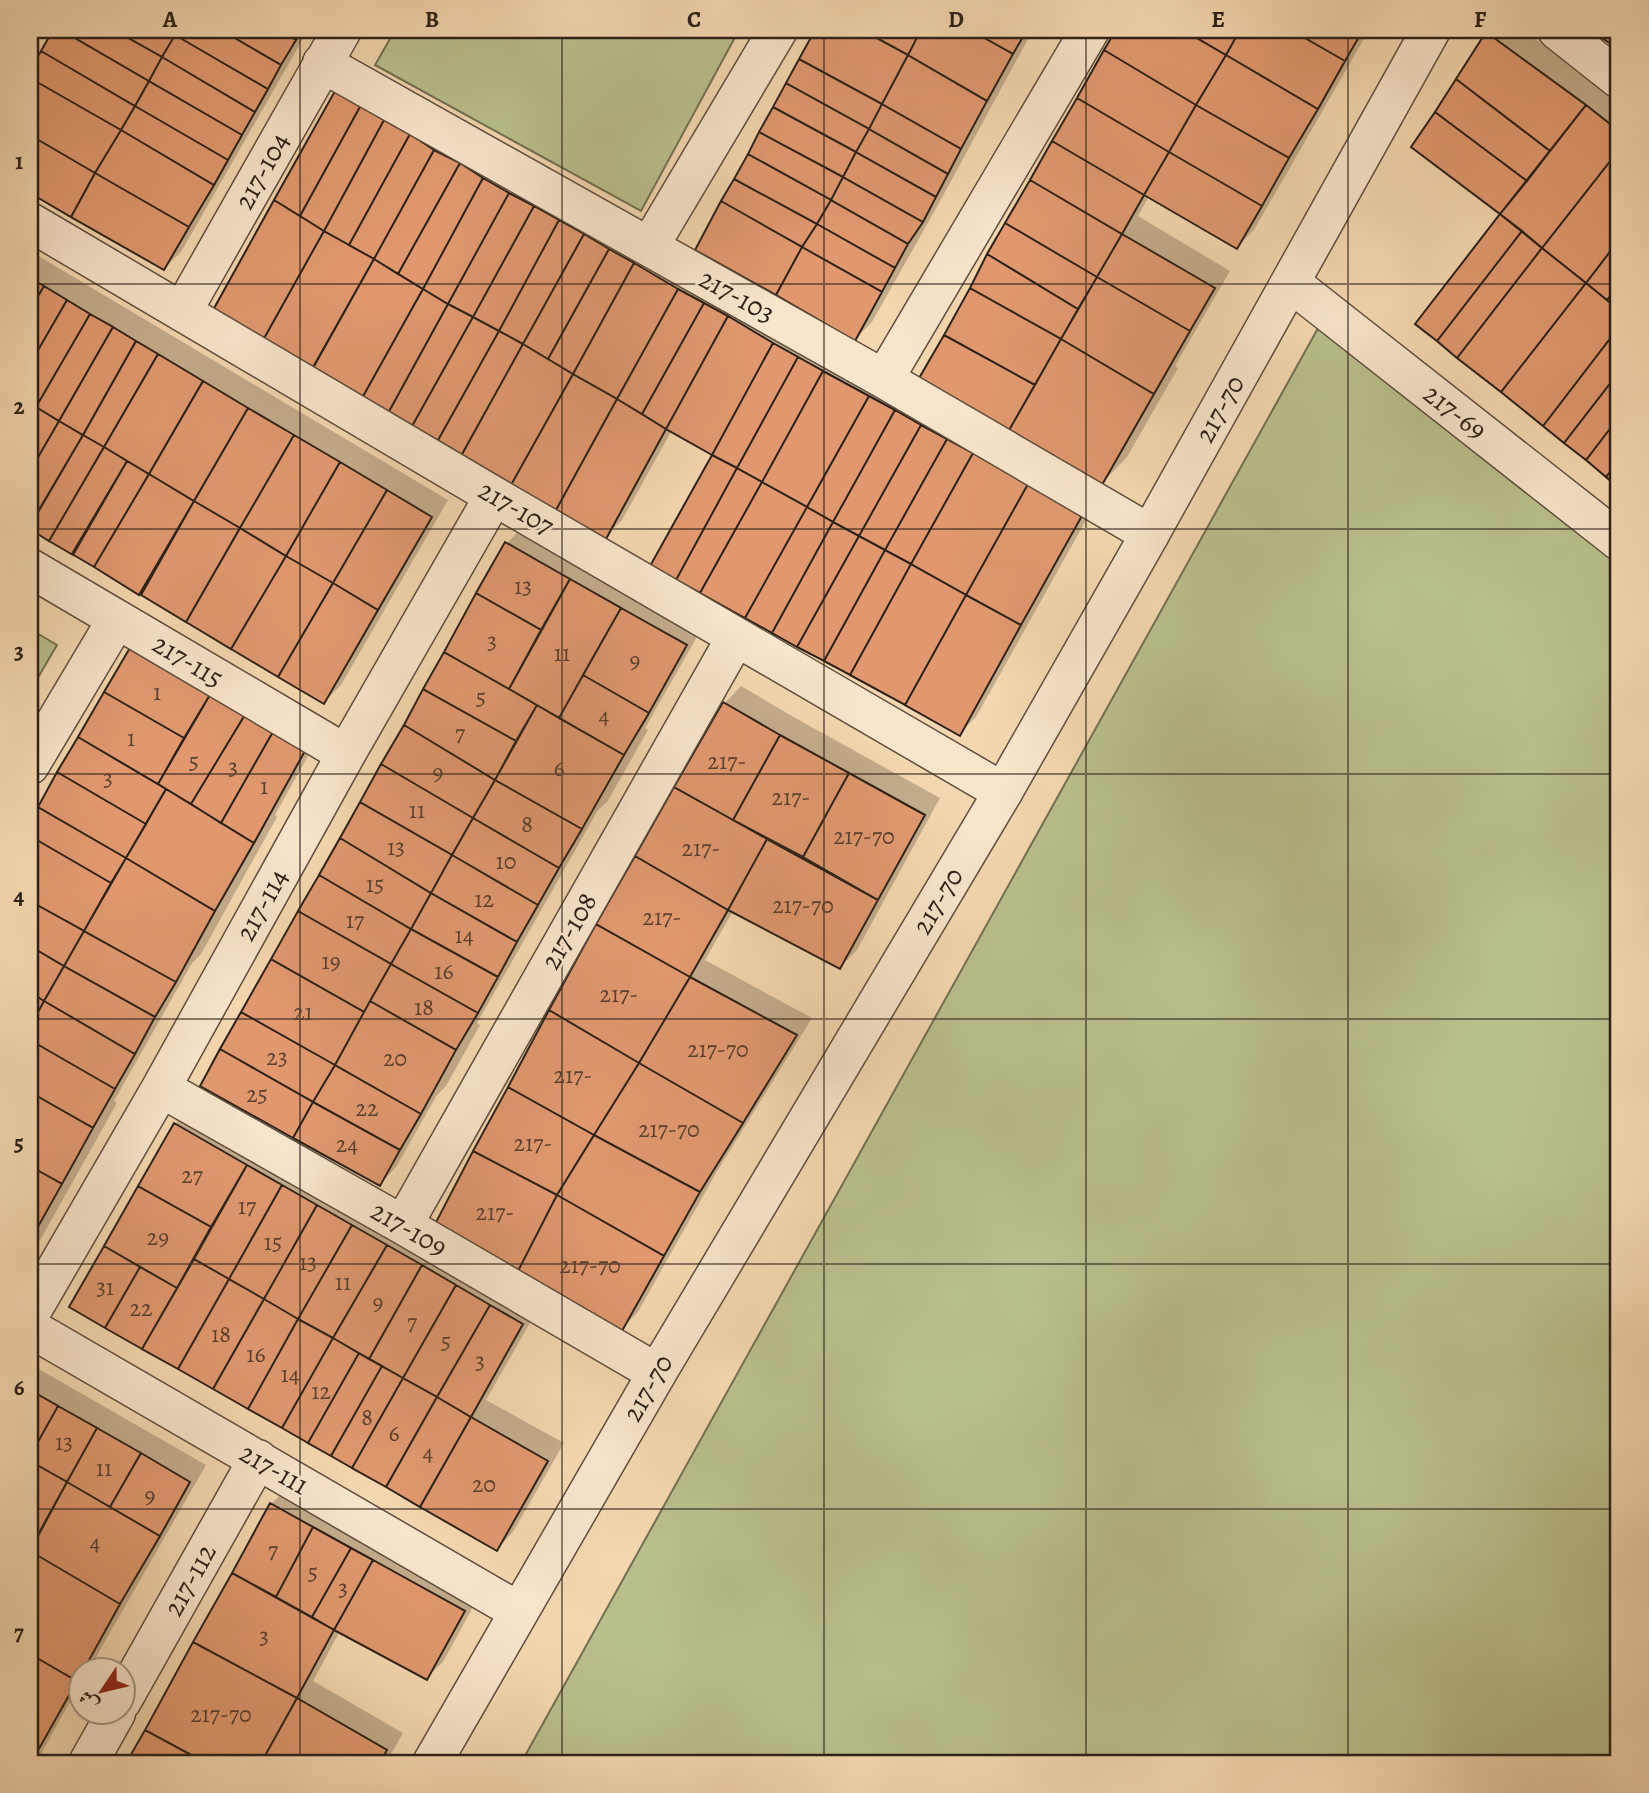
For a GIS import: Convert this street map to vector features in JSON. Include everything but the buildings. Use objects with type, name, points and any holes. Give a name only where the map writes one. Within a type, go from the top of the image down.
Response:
[{"type":"street","name":"217-104","points":[[182,312],[342,30]]},
{"type":"street","points":[[649,247],[778,30]]},
{"type":"street","points":[[884,379],[1090,30]]},
{"type":"street","name":"217-70","points":[[432,1763],[657,1373],[1003,792],[1431,30]]},
{"type":"street","points":[[1558,30],[1619,79]]},
{"type":"street","name":"217-103","points":[[323,63],[884,379],[1150,534]]},
{"type":"street","name":"217-107","points":[[30,222],[1003,792]]},
{"type":"street","name":"217-69","points":[[1291,283],[1619,541]]},
{"type":"street","name":"217-114","points":[[30,1314],[161,1088],[346,754],[494,496]]},
{"type":"street","name":"217-115","points":[[30,568],[346,754]]},
{"type":"street","points":[[30,765],[117,619]]},
{"type":"street","name":"217-108","points":[[403,1225],[736,637]]},
{"type":"street","name":"217-109","points":[[161,1088],[657,1373]]},
{"type":"street","name":"217-111","points":[[30,1328],[518,1611]]},
{"type":"street","name":"217-112","points":[[136,1676],[258,1459]]},
{"type":"street","points":[[88,1763],[108,1727]]},
{"type":"green space","points":[[395,30],[739,30],[641,211],[375,65]]},
{"type":"green space","points":[[1327,312],[1619,560],[1619,1763],[521,1763]]},
{"type":"green space","points":[[30,629],[57,645],[30,691]]}]
